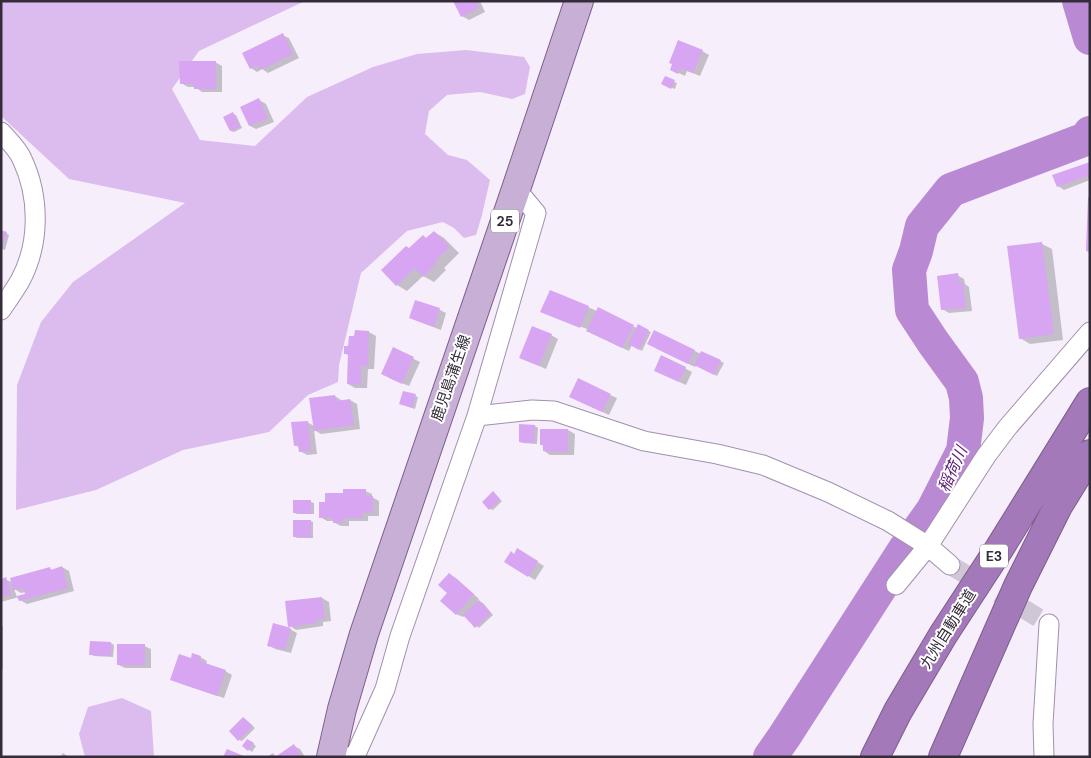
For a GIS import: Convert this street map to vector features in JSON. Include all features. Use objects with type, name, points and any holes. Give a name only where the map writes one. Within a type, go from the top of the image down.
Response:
[{"type":"highway","name":"九州自動車道","points":[[875,757],[898,711],[943,635],[1090,402]]},
{"type":"highway","name":"E3","points":[[943,757],[1018,586],[1058,506],[1090,454]]},
{"type":"main road","name":"鹿児島蒲生線","points":[[331,757],[342,708],[364,634],[578,1]]},
{"type":"street","points":[[1,132],[22,158],[35,204],[34,233],[28,260],[20,280],[1,310]]},
{"type":"street","points":[[350,757],[356,754],[385,689],[400,636],[476,416],[536,213],[516,189]]},
{"type":"street","points":[[896,585],[928,546],[986,456],[1007,428],[1090,332]]},
{"type":"street","points":[[476,416],[532,410],[554,412],[644,441],[717,454],[763,465],[828,492],[888,521],[928,546],[950,564]]},
{"type":"street","points":[[1044,757],[1043,724],[1049,624]]},
{"type":"shaded area","points":[[1,1],[305,1],[199,51],[172,89],[200,140],[255,146],[307,97],[373,67],[417,54],[466,50],[524,57],[530,67],[525,94],[512,99],[480,92],[447,95],[429,111],[425,134],[448,155],[467,160],[490,180],[476,235],[464,238],[454,228],[443,222],[407,231],[361,273],[339,365],[338,382],[308,395],[269,432],[183,450],[96,490],[16,510],[17,385],[41,322],[73,282],[185,203],[69,179],[1,116]]},
{"type":"shaded area","points":[[122,698],[151,711],[154,757],[85,757],[79,734],[88,707]]},
{"type":"building","points":[[453,1],[476,1],[479,8],[461,17]]},
{"type":"building","points":[[283,33],[293,54],[260,70],[258,65],[250,69],[242,53]]},
{"type":"building","points":[[678,40],[703,50],[693,73],[680,68],[678,74],[670,70],[672,64],[669,63]]},
{"type":"building","points":[[179,61],[216,61],[216,89],[194,89],[194,84],[180,84]]},
{"type":"building","points":[[665,76],[675,80],[671,89],[661,84]]},
{"type":"building","points":[[259,98],[268,118],[249,126],[240,107]]},
{"type":"building","points":[[233,112],[240,127],[230,131],[223,117]]},
{"type":"building","points":[[1090,162],[1090,175],[1057,187],[1052,175]]},
{"type":"building","points":[[1088,197],[1090,197],[1090,252],[1086,251]]},
{"type":"building","points":[[1,230],[7,232],[2,249],[1,249]]},
{"type":"building","points":[[434,231],[450,247],[435,261],[437,263],[423,277],[415,268],[396,286],[381,270],[406,246],[409,248],[423,235],[426,238]]},
{"type":"building","points":[[1042,242],[1054,334],[1019,339],[1007,246]]},
{"type":"building","points":[[958,273],[959,282],[963,282],[966,308],[941,310],[937,276]]},
{"type":"building","points":[[550,290],[589,306],[580,328],[540,312]]},
{"type":"building","points":[[415,300],[440,308],[434,327],[409,318]]},
{"type":"building","points":[[598,307],[634,325],[622,348],[587,331]]},
{"type":"building","points":[[638,324],[649,330],[639,350],[628,344]]},
{"type":"building","points":[[532,326],[552,334],[539,366],[519,358]]},
{"type":"building","points":[[355,330],[369,331],[368,366],[361,366],[361,385],[347,384],[348,354],[344,354],[344,346],[348,346],[349,336],[354,336]]},
{"type":"building","points":[[654,330],[695,350],[688,364],[647,344]]},
{"type":"building","points":[[393,347],[414,357],[402,384],[381,374]]},
{"type":"building","points":[[701,351],[721,360],[714,375],[694,365]]},
{"type":"building","points":[[661,355],[686,367],[679,382],[654,371]]},
{"type":"building","points":[[578,378],[611,394],[602,412],[569,397]]},
{"type":"building","points":[[403,391],[416,394],[412,408],[399,404]]},
{"type":"building","points":[[335,395],[336,401],[350,399],[354,425],[314,431],[309,398]]},
{"type":"building","points":[[308,421],[311,451],[299,452],[298,445],[294,446],[291,422]]},
{"type":"building","points":[[519,424],[535,425],[534,443],[519,442]]},
{"type":"building","points":[[540,429],[568,429],[568,452],[543,451],[543,445],[540,445]]},
{"type":"building","points":[[343,489],[366,489],[366,496],[373,496],[373,513],[362,513],[362,518],[343,518],[343,523],[333,523],[333,518],[319,518],[319,502],[325,502],[325,493],[343,493]]},
{"type":"building","points":[[493,491],[500,499],[489,510],[482,502]]},
{"type":"building","points":[[293,500],[311,500],[311,514],[293,513]]},
{"type":"building","points":[[293,520],[311,520],[311,537],[293,537]]},
{"type":"building","points":[[517,548],[538,561],[528,577],[504,562],[511,551],[514,554]]},
{"type":"building","points":[[62,566],[68,588],[19,601],[17,596],[25,594],[23,588],[13,590],[10,578],[50,567],[51,570]]},
{"type":"building","points":[[449,573],[474,594],[456,615],[440,601],[447,593],[438,585]]},
{"type":"building","points":[[6,577],[11,594],[1,597],[1,579]]},
{"type":"building","points":[[322,597],[325,618],[316,619],[317,623],[288,627],[285,601]]},
{"type":"building","points":[[479,600],[491,613],[475,628],[463,615]]},
{"type":"building","points":[[273,623],[291,628],[285,650],[267,646]]},
{"type":"building","points":[[90,641],[111,642],[111,656],[89,655]]},
{"type":"building","points":[[117,644],[145,644],[145,665],[117,665]]},
{"type":"building","points":[[192,653],[201,656],[199,661],[226,670],[217,696],[170,680],[179,654],[191,658]]},
{"type":"building","points":[[243,717],[253,726],[238,741],[229,731]]},
{"type":"building","points":[[247,739],[254,743],[248,751],[242,746]]},
{"type":"building","points":[[294,744],[300,754],[296,757],[275,757]]},
{"type":"building","points":[[227,749],[246,757],[223,757]]},
{"type":"building","points":[[273,753],[275,757],[267,757]]},
{"type":"waterway","name":"稲荷川","points":[[1079,1],[1090,38]]},
{"type":"waterway","name":"稲荷川","points":[[770,757],[905,549],[933,510],[963,451],[967,418],[966,398],[962,382],[912,310],[909,270],[922,226],[951,190],[1086,139],[1090,133]]},
{"type":"tunnel","points":[[950,565],[1049,624]]}]
